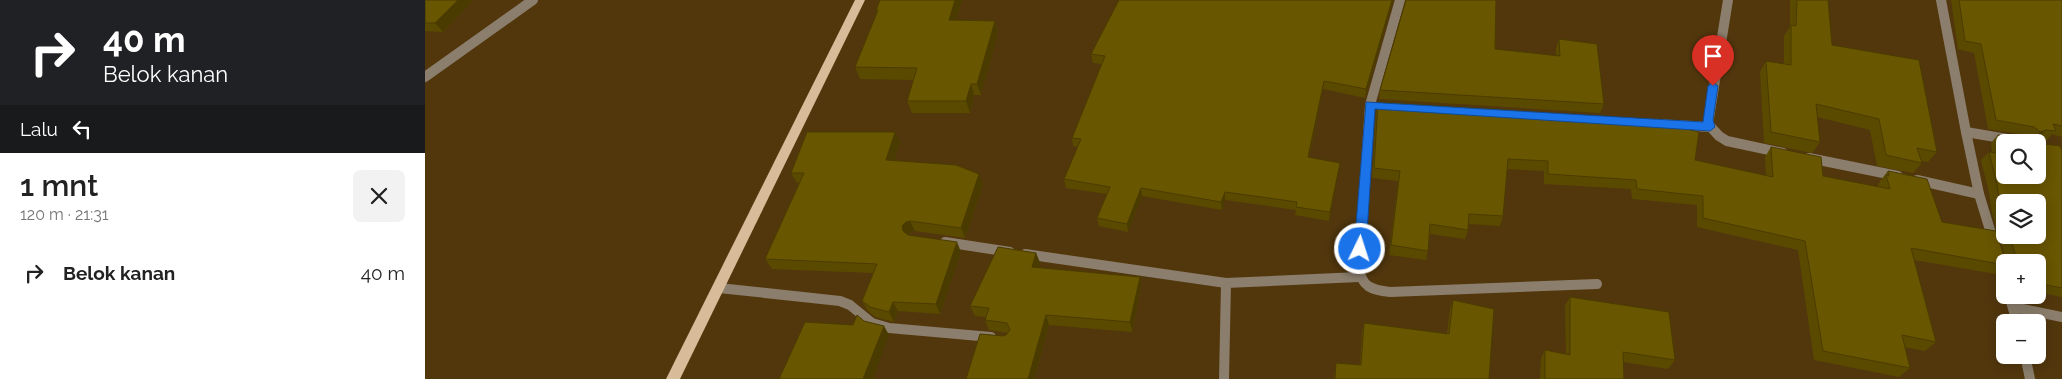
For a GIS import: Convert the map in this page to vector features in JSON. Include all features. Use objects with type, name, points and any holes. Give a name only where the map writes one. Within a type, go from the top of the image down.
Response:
[{"type":"main road","points":[[673,379],[860,0]]},
{"type":"street","points":[[425,77],[533,0]]},
{"type":"street","points":[[1359,277],[1374,105],[1400,0]]},
{"type":"street","points":[[1728,0],[1707,120],[1710,127],[1719,136],[1737,144],[1979,194]]},
{"type":"street","points":[[1941,0],[1979,194],[1997,254]]},
{"type":"street","points":[[1643,123],[1710,127]]},
{"type":"street","points":[[1966,132],[1996,137]]},
{"type":"street","points":[[933,241],[1226,283],[1359,277],[1370,288],[1390,292],[1597,284]]},
{"type":"street","points":[[1224,379],[1226,283]]},
{"type":"street","points":[[719,288],[840,301],[850,305],[872,323],[889,328],[1007,339]]},
{"type":"street","points":[[2012,304],[2015,314]]},
{"type":"street","points":[[2013,307],[2062,317]]},
{"type":"street","points":[[2027,364],[2030,379]]},
{"type":"building","points":[[425,0],[458,0],[435,23],[425,23]]},
{"type":"building","points":[[880,0],[955,0],[949,20],[995,21],[977,84],[971,84],[966,101],[907,101],[917,68],[855,67],[878,10],[876,10]]},
{"type":"building","points":[[1119,0],[1392,0],[1366,89],[1324,81],[1308,157],[1340,163],[1330,212],[1296,207],[1297,202],[1225,192],[1221,202],[1141,188],[1127,224],[1097,218],[1110,187],[1064,179],[1081,139],[1072,138],[1105,56],[1091,54]]},
{"type":"building","points":[[1406,0],[1496,0],[1495,49],[1560,56],[1559,39],[1597,44],[1604,104],[1380,90]]},
{"type":"building","points":[[1797,0],[1828,0],[1832,45],[1919,60],[1937,152],[1917,148],[1922,163],[1886,155],[1879,119],[1816,104],[1820,142],[1771,132],[1766,61],[1791,65],[1791,25],[1796,26]]},
{"type":"building","points":[[1959,0],[2062,0],[2062,126],[2053,124],[2056,131],[2046,130],[2040,132],[2034,127],[1996,120],[1981,44],[1965,41]]},
{"type":"building","points":[[1378,102],[1649,119],[1699,132],[1695,160],[1773,177],[1771,147],[1821,157],[1823,176],[1890,189],[1886,175],[1889,176],[1888,171],[1927,179],[1942,222],[1996,231],[1996,244],[2000,244],[2003,254],[1996,254],[1996,263],[1911,248],[1936,342],[1902,335],[1910,368],[1823,351],[1805,241],[1703,218],[1703,196],[1637,189],[1636,180],[1548,174],[1548,161],[1508,159],[1503,216],[1469,214],[1468,230],[1430,224],[1428,251],[1391,245],[1400,171],[1374,168]]},
{"type":"building","points":[[807,132],[895,132],[886,160],[956,165],[979,174],[961,228],[910,221],[902,226],[903,231],[908,235],[957,242],[936,304],[893,302],[889,312],[870,307],[862,301],[877,264],[765,259],[804,173],[791,173]]},
{"type":"building","points":[[2046,144],[2060,146],[2062,151],[2062,288],[2046,285],[2046,254],[2015,254],[2012,244],[2046,244],[2046,194],[1998,194],[1997,184],[2046,184]]},
{"type":"building","points":[[1989,152],[1996,153],[1996,180]]},
{"type":"building","points":[[998,247],[1036,253],[1032,267],[1140,277],[1130,322],[1046,315],[1028,379],[966,379],[980,334],[1003,336],[1010,330],[1007,323],[985,320],[989,308],[970,306]]},
{"type":"building","points":[[1570,297],[1669,312],[1675,360],[1623,352],[1624,379],[1545,379],[1545,350],[1570,355]]},
{"type":"building","points":[[1453,300],[1494,309],[1489,379],[1335,379],[1336,363],[1361,365],[1364,323],[1449,334]]},
{"type":"building","points":[[857,315],[864,321],[884,326],[863,379],[779,379],[805,322],[853,325]]},
{"type":"route","points":[[1360,249],[1370,104],[1710,127],[1707,120],[1713,86]]}]
